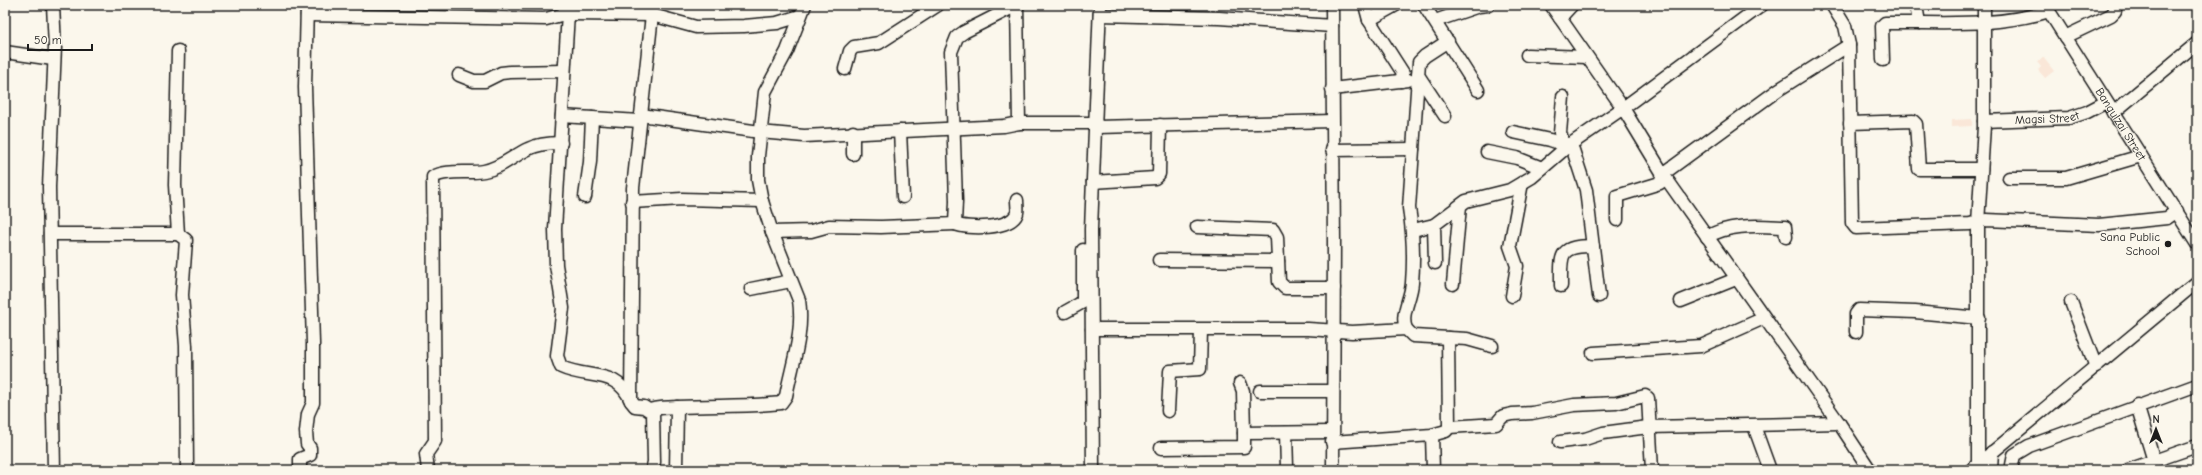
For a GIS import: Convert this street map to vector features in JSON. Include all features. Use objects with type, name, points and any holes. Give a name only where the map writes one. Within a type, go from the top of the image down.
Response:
[{"type":"street","points":[[53,5],[50,234],[54,470]]},
{"type":"street","points":[[955,224],[956,202],[951,52],[957,37],[975,25],[1017,5],[1019,123]]},
{"type":"street","points":[[1332,5],[1334,288],[1332,391],[1333,470]]},
{"type":"street","points":[[1365,5],[1369,20],[1403,73],[1401,81]]},
{"type":"street","points":[[1369,20],[1396,5]]},
{"type":"street","points":[[1424,5],[1478,90]]},
{"type":"street","points":[[1435,21],[1479,6],[1488,5]]},
{"type":"street","points":[[1551,5],[1623,108],[1664,174],[1707,237],[1839,423],[1870,470]]},
{"type":"street","points":[[1560,18],[1572,5]]},
{"type":"street","points":[[1413,230],[1434,226],[1466,201],[1480,196],[1496,195],[1510,190],[1522,183],[1568,146],[1623,108],[1762,5]]},
{"type":"street","points":[[1832,5],[1844,26],[1849,44],[1852,223],[1856,228],[1978,223],[1986,220],[2099,225],[2167,218],[2177,211]]},
{"type":"street","points":[[1916,5],[1919,23]]},
{"type":"street","points":[[1975,467],[1979,318],[1978,223],[1984,121],[1984,5]]},
{"type":"street","points":[[2065,37],[2111,14],[2115,11],[2115,5]]},
{"type":"street","points":[[845,69],[850,51],[854,47],[879,43],[933,7]]},
{"type":"street","points":[[1883,60],[1883,24],[1983,23],[2028,17],[2047,8]]},
{"type":"street","name":"Bangulzai Street","points":[[2047,8],[2197,244]]},
{"type":"street","points":[[566,9],[562,116],[555,229],[556,265],[563,308],[557,356],[561,367],[574,373],[607,377],[619,382],[626,389],[635,406],[650,410],[704,405],[760,406],[781,403],[786,396],[800,334],[799,300],[772,232],[762,201],[758,180],[760,132],[765,92],[787,51],[803,11]]},
{"type":"street","points":[[300,470],[300,459],[310,455],[306,432],[308,414],[313,402],[313,343],[305,87],[307,10],[546,19],[566,9],[614,10],[652,15],[696,27],[744,26],[777,23],[803,11]]},
{"type":"street","points":[[1093,470],[1091,239],[1097,125],[1100,10],[1332,26]]},
{"type":"street","points":[[631,401],[632,202],[652,15]]},
{"type":"street","points":[[1448,41],[1424,56],[1419,62],[1409,208],[1413,230],[1412,284],[1403,322],[1406,329],[1413,336],[1466,339],[1492,346]]},
{"type":"street","points":[[2113,113],[2197,42]]},
{"type":"street","points":[[1617,220],[1617,196],[1660,183],[1664,174],[1778,90],[1849,44]]},
{"type":"street","points":[[178,51],[175,185],[178,234]]},
{"type":"street","points":[[5,52],[53,59]]},
{"type":"street","points":[[1527,55],[1588,57]]},
{"type":"street","points":[[459,75],[474,81],[485,81],[501,73],[564,71]]},
{"type":"street","points":[[1332,89],[1401,81],[1418,77]]},
{"type":"street","points":[[1418,77],[1445,116]]},
{"type":"street","points":[[1563,97],[1560,133],[1568,146],[1573,150],[1586,190],[1599,296]]},
{"type":"street","name":"Magsi Street","points":[[1984,121],[2069,118],[2087,112],[2106,102]]},
{"type":"street","points":[[562,116],[592,118],[640,118],[804,136],[853,132],[1004,126],[1019,123],[1160,125],[1332,121]]},
{"type":"street","points":[[585,196],[590,162],[592,118]]},
{"type":"street","points":[[1850,124],[1913,121],[1916,124],[1919,169],[1981,169]]},
{"type":"street","points":[[1093,182],[1155,178],[1159,174],[1160,125]]},
{"type":"street","points":[[900,131],[903,197]]},
{"type":"street","points":[[853,132],[853,154]]},
{"type":"street","points":[[1513,132],[1550,140],[1568,146]]},
{"type":"street","points":[[428,470],[426,454],[435,441],[436,412],[432,331],[433,177],[448,173],[484,171],[514,158],[528,148],[546,143],[560,143]]},
{"type":"street","points":[[1332,150],[1413,149]]},
{"type":"street","points":[[1487,152],[1517,158],[1542,168]]},
{"type":"street","points":[[2010,178],[2066,178],[2141,156]]},
{"type":"street","points":[[1512,296],[1517,266],[1510,246],[1522,183]]},
{"type":"street","points":[[632,202],[678,199],[762,201]]},
{"type":"street","points":[[772,232],[811,232],[829,226],[881,227],[955,224],[961,227],[985,227],[1005,223],[1014,218],[1017,213],[1017,200]]},
{"type":"street","points":[[1453,284],[1460,206]]},
{"type":"street","points":[[1434,226],[1435,263]]},
{"type":"street","points":[[1707,237],[1716,232],[1744,226],[1785,227],[1786,237]]},
{"type":"street","points":[[1197,227],[1273,230],[1277,237],[1279,282],[1285,288],[1334,288]]},
{"type":"street","points":[[50,234],[178,234],[186,240],[182,295],[186,346],[187,470]]},
{"type":"street","points":[[1065,312],[1082,302],[1084,239],[1091,239]]},
{"type":"street","points":[[1561,286],[1561,268],[1565,252],[1570,247],[1594,246]]},
{"type":"street","points":[[1159,260],[1278,261]]},
{"type":"street","points":[[1681,301],[1736,279]]},
{"type":"street","points":[[751,289],[792,281]]},
{"type":"street","points":[[1975,467],[2197,282]]},
{"type":"street","points":[[2071,302],[2096,367]]},
{"type":"street","points":[[1856,332],[1856,314],[1859,310],[1915,312],[1979,318]]},
{"type":"street","points":[[1593,354],[1701,346],[1764,318]]},
{"type":"street","points":[[1092,329],[1333,330],[1352,332],[1406,329]]},
{"type":"street","points":[[1168,411],[1170,371],[1200,369],[1202,330]]},
{"type":"street","points":[[1244,434],[1286,433],[1332,437],[1432,435],[1446,431],[1449,427],[1448,338]]},
{"type":"street","points":[[1161,448],[1244,447],[1243,391],[1240,384]]},
{"type":"street","points":[[2012,470],[2014,456],[2029,446],[2197,385]]},
{"type":"street","points":[[1260,391],[1332,391]]},
{"type":"street","points":[[1449,427],[1496,424],[1503,416],[1512,414],[1532,413],[1574,405],[1616,403],[1645,396],[1648,398],[1648,426],[1652,470]]},
{"type":"street","points":[[2137,406],[2154,461]]},
{"type":"street","points":[[676,470],[677,407]]},
{"type":"street","points":[[650,410],[653,413],[654,426],[652,470]]},
{"type":"street","points":[[1560,442],[1585,439],[1603,434],[1648,426],[1692,424],[1754,426],[1839,423]]},
{"type":"street","points":[[1754,426],[1770,470]]},
{"type":"street","points":[[1286,433],[1287,468]]},
{"type":"street","points":[[1432,435],[1433,470]]},
{"type":"street","points":[[2128,470],[2197,446]]},
{"type":"street","points":[[1991,470],[1992,452]]},
{"type":"shaded area","points":[[2043,57],[2054,71],[2045,78],[2038,70],[2041,67],[2037,62]]},
{"type":"shaded area","points":[[1972,119],[1972,126],[1952,127],[1952,120]]},
{"type":"place","name":"Sana Public School","points":[[2168,244]]}]
